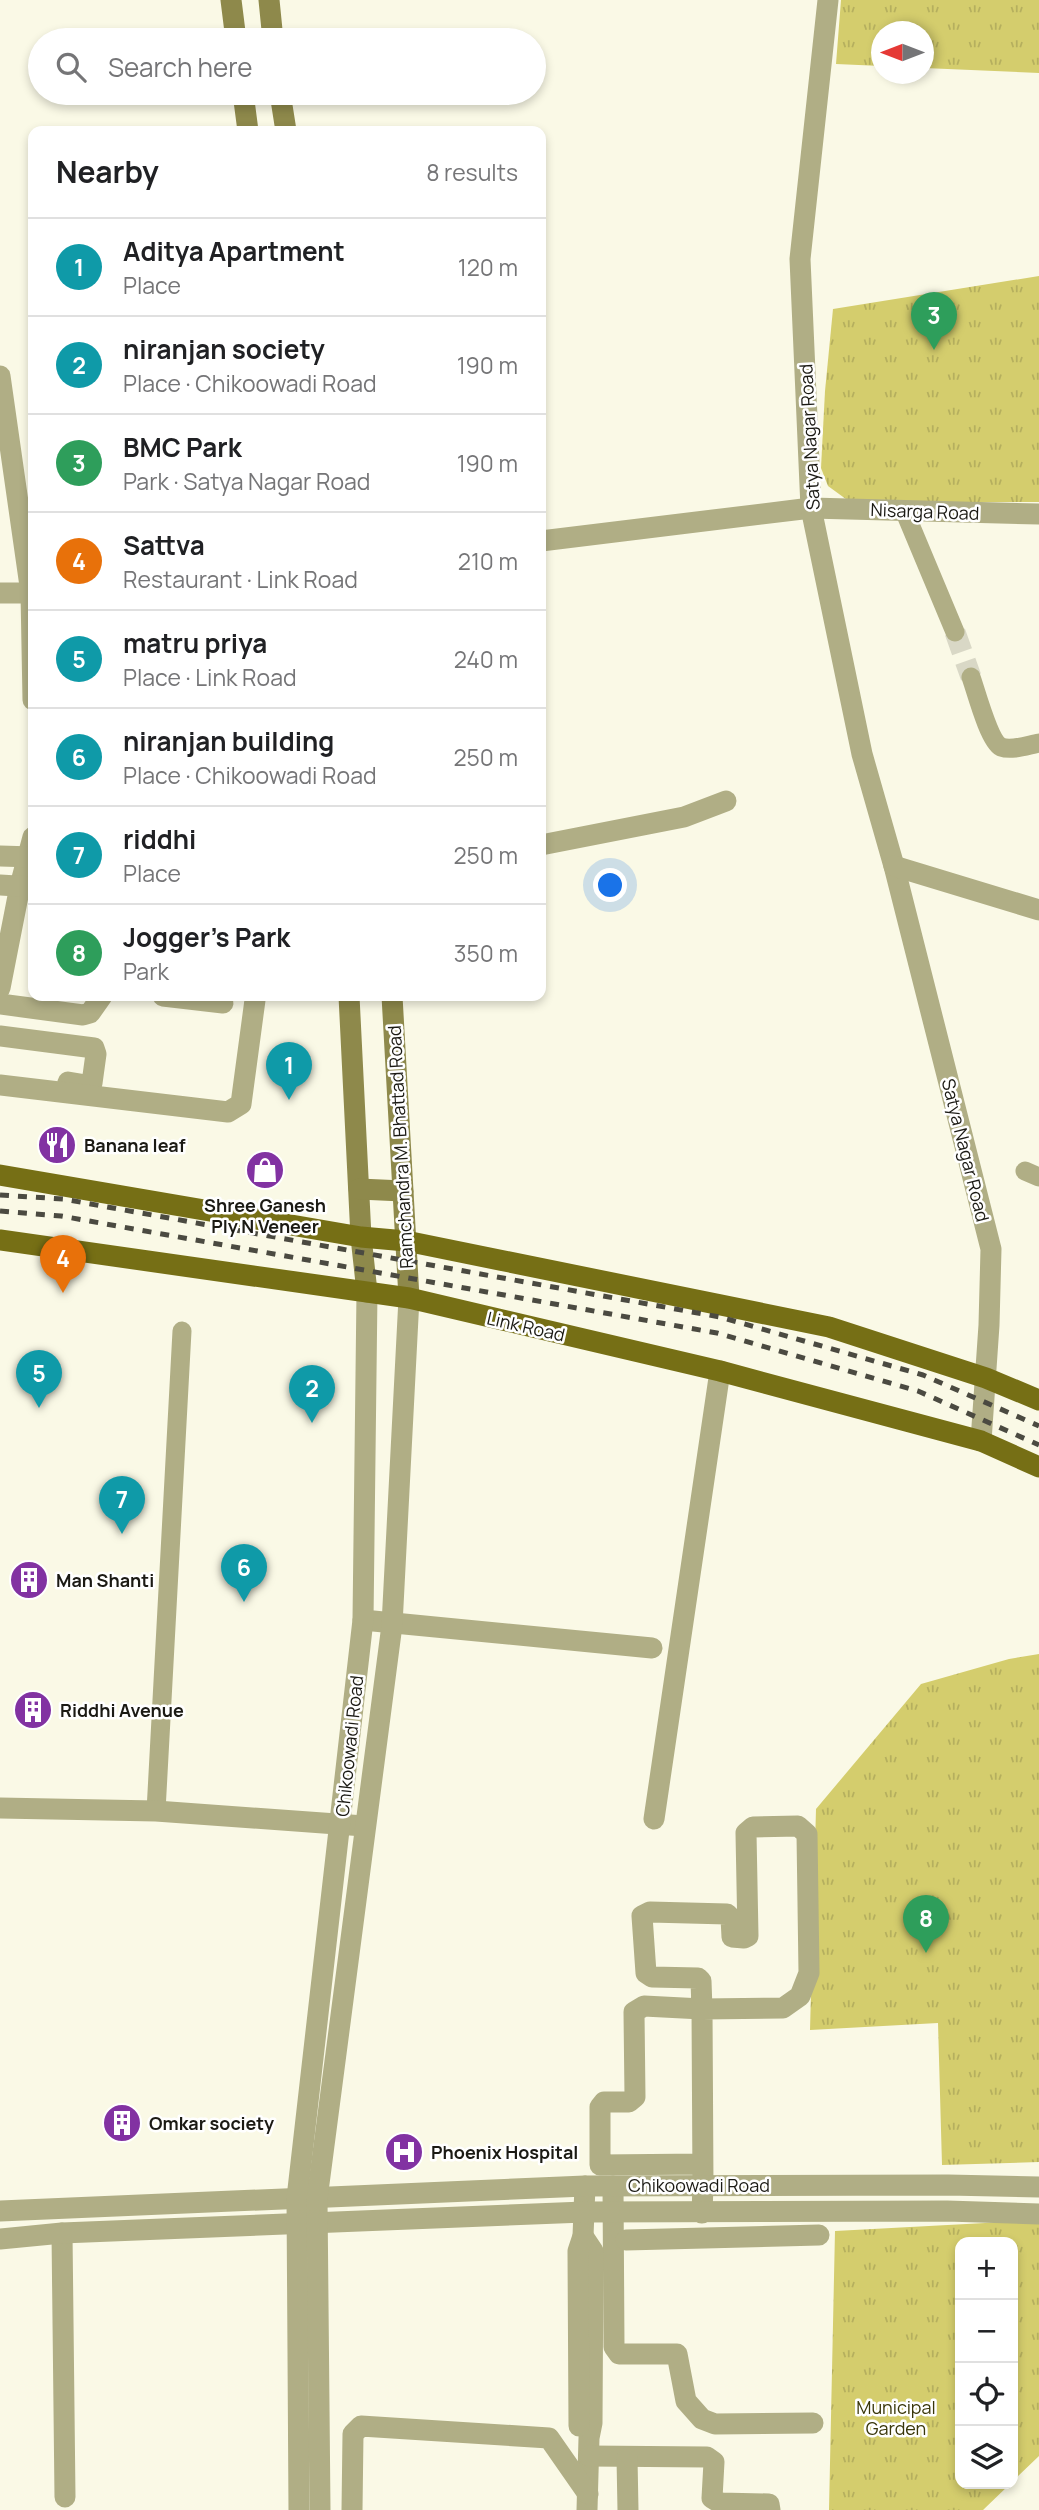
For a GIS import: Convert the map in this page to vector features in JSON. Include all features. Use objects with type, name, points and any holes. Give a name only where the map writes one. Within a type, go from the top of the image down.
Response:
[{"type":"main road","points":[[231,0],[234,28]]},
{"type":"main road","points":[[268,0],[272,28]]},
{"type":"main road","points":[[245,105],[247,126]]},
{"type":"main road","points":[[282,105],[285,126]]},
{"type":"main road","points":[[349,1001],[361,1237],[367,1292]]},
{"type":"main road","name":"Ramchandra M. Bhattad Road","points":[[392,1001],[409,1298]]},
{"type":"main road","points":[[0,1175],[361,1237],[406,1241],[829,1327],[986,1378],[1039,1400]]},
{"type":"main road","points":[[359,1189],[403,1191]]},
{"type":"main road","name":"Link Road","points":[[0,1240],[409,1298],[720,1371],[981,1441],[1039,1467]]},
{"type":"street","name":"Satya Nagar Road","points":[[828,0],[800,260],[811,508],[862,754],[894,866],[991,1249],[981,1441]]},
{"type":"street","points":[[0,377],[28,566]]},
{"type":"street","name":"Nisarga Road","points":[[546,540],[811,508],[1039,514]]},
{"type":"street","points":[[904,510],[955,632]]},
{"type":"street","points":[[0,593],[28,593]]},
{"type":"street","points":[[971,677],[998,746],[1005,748],[1039,743]]},
{"type":"street","points":[[546,844],[684,817],[726,801]]},
{"type":"street","points":[[0,856],[28,851]]},
{"type":"street","points":[[0,988],[18,886],[28,860]]},
{"type":"street","points":[[894,866],[1039,910]]},
{"type":"street","points":[[0,1004],[83,1015],[90,1013],[98,1001]]},
{"type":"street","points":[[206,1001],[223,1003]]},
{"type":"street","points":[[0,1085],[233,1111],[240,1104],[255,1001]]},
{"type":"street","points":[[0,1036],[94,1048],[96,1055],[92,1083],[86,1085],[0,1073]]},
{"type":"street","name":"Chikoowadi Road","points":[[299,2510],[307,2198],[340,1825],[363,1620],[367,1292]]},
{"type":"street","name":"Chikoowadi Road","points":[[307,2198],[364,1826],[391,1625],[409,1298]]},
{"type":"street","points":[[156,1811],[182,1331]]},
{"type":"street","points":[[654,1819],[720,1371]]},
{"type":"street","points":[[363,1620],[391,1625],[652,1648]]},
{"type":"street","points":[[0,1808],[156,1811],[364,1826]]},
{"type":"street","points":[[702,2213],[703,2175],[702,2009],[701,1981],[698,1978],[652,1977],[646,1973],[642,1916],[650,1912],[727,1914],[731,1918],[732,1937],[748,1936],[746,1833],[753,1827],[798,1826],[807,1834],[808,1973],[800,1996],[783,2008],[702,2009],[644,2006],[634,2011],[635,2097],[629,2102],[604,2102],[600,2107],[599,2213],[614,2347],[619,2354],[677,2354],[686,2401],[702,2418],[715,2424],[813,2423]]},
{"type":"street","name":"Chikoowadi Road","points":[[0,2211],[473,2192],[703,2175],[771,2185],[1039,2187]]},
{"type":"street","points":[[771,2185],[771,2236]]},
{"type":"street","points":[[473,2192],[473,2217]]},
{"type":"street","name":"Chikoowadi Road","points":[[0,2239],[62,2233],[599,2213],[947,2211],[1039,2214]]},
{"type":"street","points":[[587,2502],[589,2447],[578,2425],[578,2251],[583,2236],[599,2213]]},
{"type":"street","name":"Chikoowadi Road","points":[[307,2224],[320,2510]]},
{"type":"street","points":[[62,2233],[65,2497]]},
{"type":"street","points":[[626,2239],[819,2235]]},
{"type":"street","points":[[352,2510],[353,2434],[360,2426],[549,2438],[587,2502]]},
{"type":"street","points":[[589,2447],[627,2458],[707,2457],[714,2462],[712,2498],[720,2503],[769,2504],[770,2510]]},
{"type":"street","points":[[627,2458],[628,2510]]},
{"type":"green space","points":[[841,0],[1039,0],[1039,73],[934,68],[934,21],[871,21],[871,66],[836,64]]},
{"type":"green space","points":[[1039,276],[1039,502],[850,502],[828,486],[821,468],[833,309]]},
{"type":"green space","points":[[1039,1654],[1039,2162],[942,2165],[938,2023],[810,2030],[816,1809],[921,1684],[1009,1659]]},
{"type":"green space","name":"Municipal Garden","points":[[1039,2220],[1039,2456],[1018,2476],[1018,2237],[955,2237],[955,2489],[1005,2489],[983,2510],[829,2510],[835,2231]]},
{"type":"tunnel","points":[[955,632],[971,677]]},
{"type":"railway","points":[[0,1195],[63,1199],[720,1317],[923,1375],[1039,1426]]},
{"type":"railway","points":[[0,1211],[61,1216],[717,1333],[918,1391],[1039,1445]]},
{"type":"place","name":"BMC Park","points":[[934,350]]},
{"type":"place","name":"Aditya Apartment","points":[[289,1100]]},
{"type":"place","name":"Banana leaf","points":[[57,1145]]},
{"type":"place","name":"Shree Ganesh Ply N Veneer","points":[[265,1170]]},
{"type":"place","name":"Sattva","points":[[63,1293]]},
{"type":"place","name":"matru priya","points":[[39,1408]]},
{"type":"place","name":"niranjan society","points":[[312,1423]]},
{"type":"place","name":"riddhi","points":[[122,1534]]},
{"type":"place","name":"Man Shanti","points":[[29,1580]]},
{"type":"place","name":"niranjan building","points":[[244,1602]]},
{"type":"place","name":"Riddhi Avenue","points":[[33,1710]]},
{"type":"place","name":"Jogger's Park","points":[[926,1953]]},
{"type":"place","name":"Omkar society","points":[[122,2123]]},
{"type":"place","name":"Phoenix Hospital","points":[[404,2152]]}]
